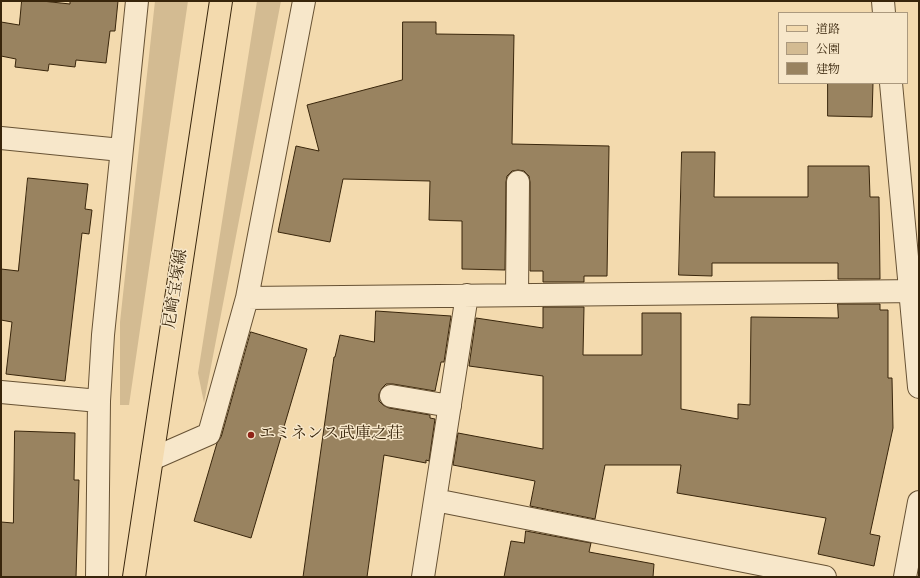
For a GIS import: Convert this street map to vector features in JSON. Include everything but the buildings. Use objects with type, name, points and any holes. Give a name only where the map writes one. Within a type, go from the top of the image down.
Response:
[{"type":"main road","name":"尼崎宝塚線","points":[[134,577],[221,1]]},
{"type":"street","points":[[97,577],[99,401],[103,335],[137,1]]},
{"type":"street","points":[[152,459],[209,434],[247,298],[304,1]]},
{"type":"street","points":[[883,1],[884,12]]},
{"type":"street","points":[[891,84],[914,291],[919,387]]},
{"type":"street","points":[[1,138],[121,150]]},
{"type":"street","points":[[516,295],[518,182]]},
{"type":"street","points":[[247,298],[914,291]]},
{"type":"street","points":[[423,577],[467,296]]},
{"type":"street","points":[[1,392],[99,401]]},
{"type":"street","points":[[391,396],[450,406]]},
{"type":"street","points":[[435,500],[825,577]]},
{"type":"street","points":[[905,577],[919,502]]},
{"type":"green space","points":[[155,1],[188,1],[129,405],[120,405],[120,322]]},
{"type":"green space","points":[[257,1],[281,1],[204,403],[198,373]]},
{"type":"place","name":"エミネンス武庫之荘","points":[[251,435]]}]
